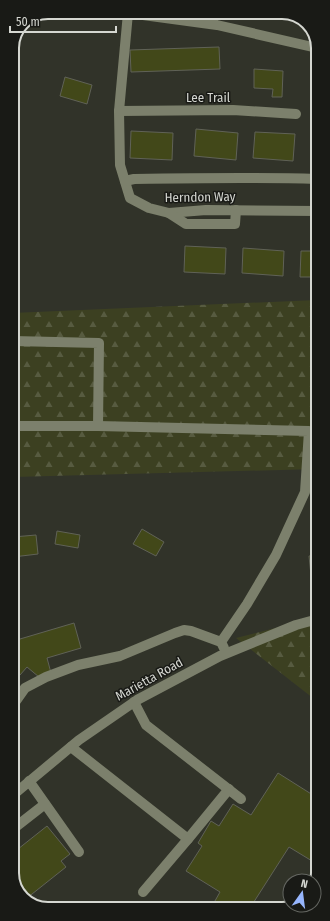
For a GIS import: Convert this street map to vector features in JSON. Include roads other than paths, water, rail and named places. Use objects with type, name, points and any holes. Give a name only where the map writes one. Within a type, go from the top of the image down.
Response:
[{"type":"street","name":"Herndon Way","points":[[124,19],[119,111],[120,165],[130,198],[149,208],[169,214],[206,210],[311,211]]},
{"type":"street","points":[[170,19],[217,25],[311,47]]},
{"type":"street","name":"Lee Trail","points":[[119,111],[233,110],[296,114]]},
{"type":"street","points":[[125,181],[134,179],[234,177],[311,179]]},
{"type":"street","points":[[169,214],[186,224],[235,224],[236,210]]},
{"type":"street","points":[[19,341],[99,343],[98,426]]},
{"type":"street","points":[[19,426],[98,426],[311,431]]},
{"type":"street","points":[[221,642],[247,604],[276,554],[305,492],[311,446]]},
{"type":"street","name":"Marietta Road","points":[[19,790],[71,747],[134,702],[226,654],[296,625],[311,622]]},
{"type":"street","points":[[19,696],[25,688],[46,677],[78,665],[120,656],[184,630],[191,631],[221,642],[226,654]]},
{"type":"street","points":[[134,702],[146,725],[242,799]]},
{"type":"street","points":[[71,747],[188,839]]},
{"type":"street","points":[[29,781],[79,852]]},
{"type":"street","points":[[143,892],[229,789]]},
{"type":"street","points":[[19,824],[45,804]]}]
